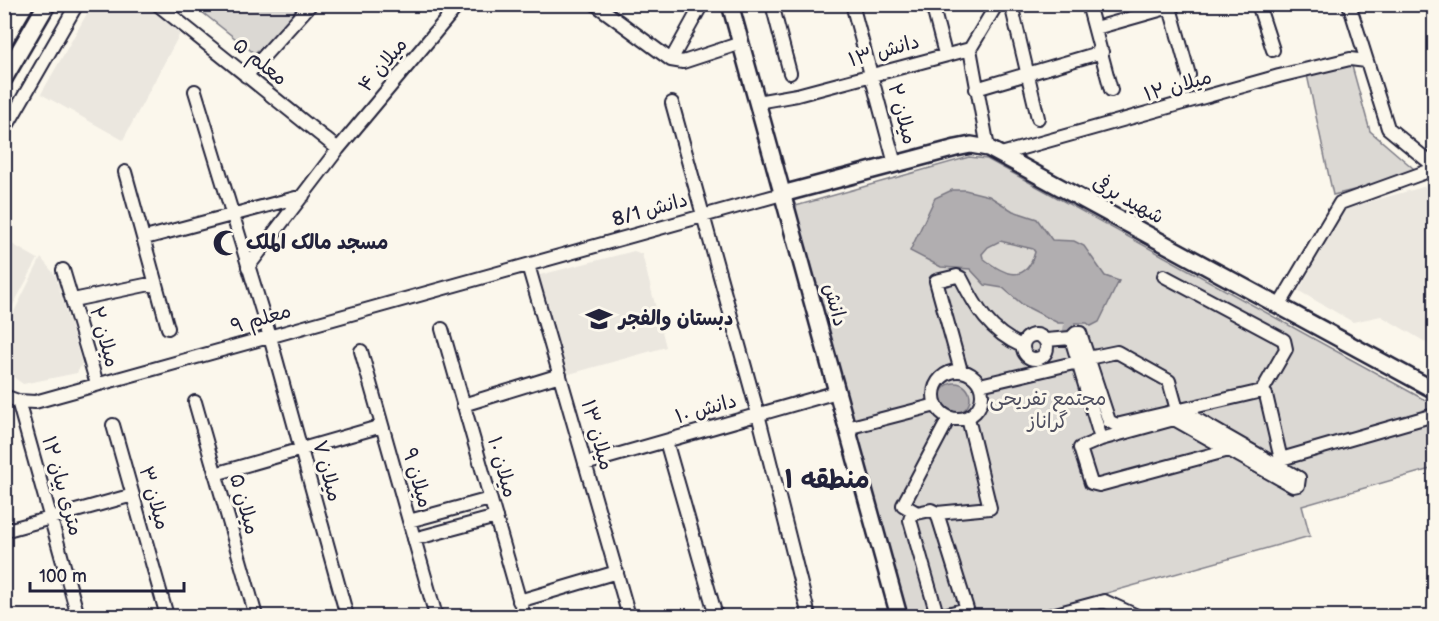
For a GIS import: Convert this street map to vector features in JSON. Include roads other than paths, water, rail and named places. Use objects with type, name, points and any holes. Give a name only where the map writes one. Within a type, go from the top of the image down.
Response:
[{"type":"main road","points":[[4,40],[25,4]]},
{"type":"main road","points":[[4,78],[47,4]]},
{"type":"street","points":[[4,131],[76,4]]},
{"type":"street","name":"معلم ۵","points":[[157,4],[338,150]]},
{"type":"street","points":[[246,76],[311,4]]},
{"type":"street","name":"میلان ۴","points":[[249,267],[338,150],[459,4]]},
{"type":"street","points":[[595,4],[671,60],[683,62],[741,43]]},
{"type":"street","points":[[671,60],[702,4]]},
{"type":"street","name":"دانش","points":[[730,4],[899,616]]},
{"type":"street","points":[[772,4],[790,74]]},
{"type":"street","points":[[852,4],[871,75]]},
{"type":"street","points":[[932,4],[945,54]]},
{"type":"street","points":[[995,151],[976,90],[970,49],[998,4]]},
{"type":"street","points":[[1011,4],[1038,118]]},
{"type":"street","points":[[1088,4],[1111,90]]},
{"type":"street","points":[[1257,4],[1274,50]]},
{"type":"street","points":[[1279,306],[1340,203],[1434,167],[1388,128],[1349,4]]},
{"type":"street","points":[[1095,28],[1169,6],[1189,75]]},
{"type":"street","name":"دانش ۱۳","points":[[757,102],[797,95],[970,49]]},
{"type":"street","points":[[976,90],[1102,52]]},
{"type":"street","name":"میلان ۱۲","points":[[995,151],[1279,76],[1350,59],[1366,61]]},
{"type":"street","name":"میلان ۲","points":[[871,75],[895,164]]},
{"type":"street","points":[[195,92],[232,214]]},
{"type":"street","points":[[672,103],[705,215],[809,616]]},
{"type":"street","name":"شهید برفی","points":[[782,194],[971,145],[995,151],[1434,390]]},
{"type":"street","points":[[124,172],[168,328]]},
{"type":"street","name":"دانش 8/1","points":[[528,265],[782,194]]},
{"type":"street","points":[[144,238],[303,196]]},
{"type":"street","name":"میلان ۷","points":[[232,214],[270,337],[347,616]]},
{"type":"street","name":"معلم ۹","points":[[4,396],[18,401],[35,402],[528,265]]},
{"type":"street","name":"میلان ۱۳","points":[[528,265],[629,616]]},
{"type":"street","name":"میلان ۲","points":[[63,270],[97,384]]},
{"type":"street","points":[[960,371],[936,281],[957,276],[961,278],[977,307],[993,329],[1022,346],[1028,357],[1036,359],[1046,352],[1046,340]]},
{"type":"street","points":[[1022,346],[1025,339],[1032,334],[1040,335],[1046,340],[1071,338],[1073,334],[1080,333],[1112,423],[1179,411],[1262,391],[1286,349],[1284,340],[1164,276]]},
{"type":"street","points":[[73,300],[155,283]]},
{"type":"street","name":"میلان ۱۰","points":[[442,329],[524,616]]},
{"type":"street","points":[[1071,338],[1101,439]]},
{"type":"street","name":"میلان ۹","points":[[361,351],[436,616]]},
{"type":"street","points":[[1088,358],[1117,352],[1169,381],[1179,411],[1282,464],[1299,478],[1298,485],[1293,486],[1174,419],[1101,439],[1080,448],[1091,483],[1100,486],[1229,450]]},
{"type":"street","points":[[980,385],[1070,363],[1078,362],[1080,370]]},
{"type":"street","points":[[952,372],[969,373],[980,385],[982,400],[979,408],[968,418],[949,418],[936,405],[934,389],[938,381],[952,372]]},
{"type":"street","points":[[464,405],[560,375]]},
{"type":"street","points":[[1262,391],[1266,395],[1282,464]]},
{"type":"street","name":"دانش ۱۰","points":[[585,464],[837,392]]},
{"type":"street","name":"۱۲ متری بیان","points":[[18,401],[78,616]]},
{"type":"street","name":"میلان ۵","points":[[195,402],[256,616]]},
{"type":"street","points":[[847,428],[936,405]]},
{"type":"street","points":[[1282,464],[1434,414]]},
{"type":"street","points":[[917,513],[903,505],[949,418]]},
{"type":"street","points":[[938,513],[966,609],[943,615],[936,612],[910,520],[912,514],[931,510],[938,513],[990,508],[968,418]]},
{"type":"street","name":"میلان ۳","points":[[113,425],[167,616]]},
{"type":"street","points":[[215,474],[382,426]]},
{"type":"street","points":[[666,441],[716,616]]},
{"type":"street","points":[[4,531],[133,495]]},
{"type":"street","points":[[409,521],[490,499]]},
{"type":"street","points":[[414,539],[495,517]]},
{"type":"street","points":[[519,601],[617,572]]},
{"type":"street","points":[[1048,616],[1073,613],[1104,601],[1137,616]]},
{"type":"waterway","points":[[1069,324],[1067,336],[1069,344]]},
{"type":"place","name":"مسجد مالک الملک","points":[[226,243]]},
{"type":"place","name":"دبستان والفجر","points":[[599,319]]},
{"type":"district","name":"منطقه ۱","points":[[827,480]]},
{"type":"park label","name":"مجتمع تفریحی گراناز","points":[[1048,410]]}]
